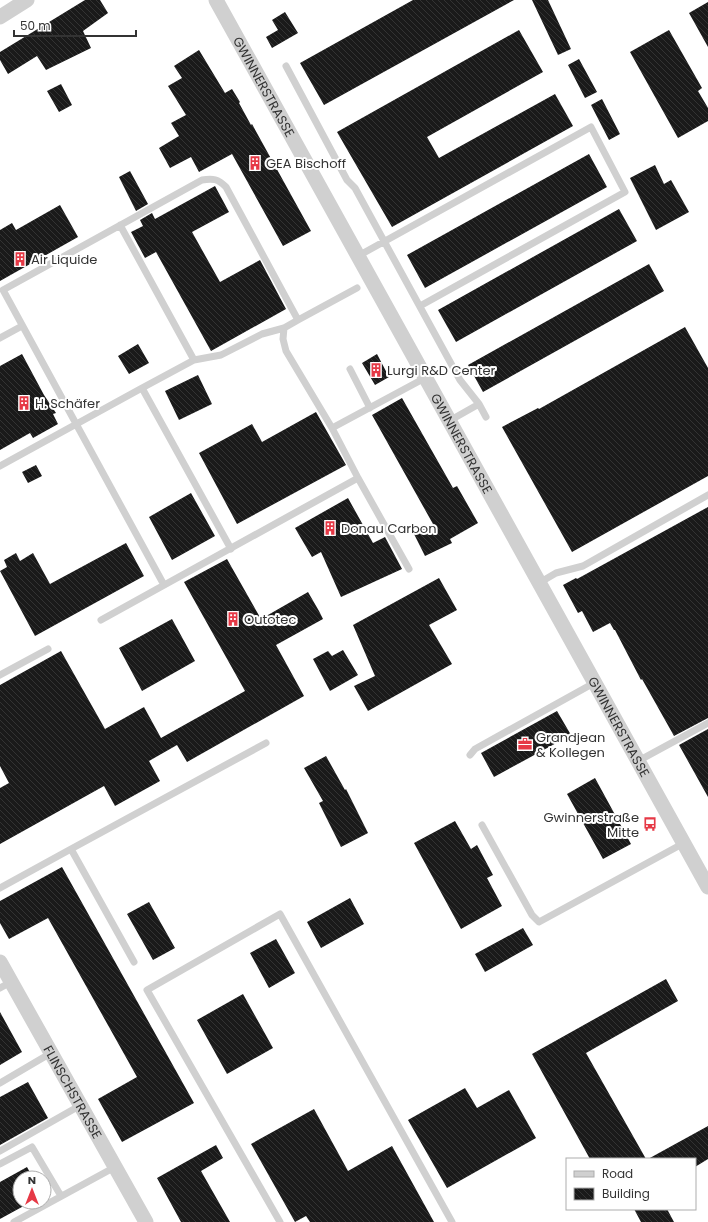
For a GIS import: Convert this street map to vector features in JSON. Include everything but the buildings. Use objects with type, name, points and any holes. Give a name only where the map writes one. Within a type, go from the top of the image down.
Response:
[{"type":"street","points":[[0,16],[27,0]]},
{"type":"street","name":"GWINNERSTRASSE","points":[[216,0],[708,887]]},
{"type":"street","name":"FLINSCHSTRASSE","points":[[0,962],[6,985],[51,1053],[146,1222]]},
{"type":"lane","points":[[286,66],[347,180],[355,188],[460,380],[486,417]]},
{"type":"lane","points":[[357,256],[385,242],[592,127],[626,192],[420,306]]},
{"type":"lane","points":[[164,585],[77,424],[2,290],[202,180],[213,178],[220,181],[226,187],[298,320]]},
{"type":"lane","points":[[120,225],[194,360]]},
{"type":"lane","points":[[0,466],[194,360],[221,355],[262,334],[284,328],[357,288]]},
{"type":"lane","points":[[0,338],[22,326]]},
{"type":"lane","points":[[284,328],[283,339],[286,351],[332,428],[409,569]]},
{"type":"lane","points":[[350,369],[370,408]]},
{"type":"lane","points":[[332,428],[425,378]]},
{"type":"lane","points":[[142,388],[230,549]]},
{"type":"lane","points":[[449,421],[478,404]]},
{"type":"lane","points":[[101,620],[358,478]]},
{"type":"lane","points":[[539,583],[556,573],[583,566],[708,495]]},
{"type":"lane","points":[[0,674],[48,650]]},
{"type":"lane","points":[[470,755],[475,749],[594,683]]},
{"type":"lane","points":[[638,761],[708,723]]},
{"type":"lane","points":[[0,888],[266,743]]},
{"type":"lane","points":[[482,825],[532,916],[539,922],[684,843]]},
{"type":"lane","points":[[71,849],[134,962]]},
{"type":"lane","points":[[280,1222],[146,990],[280,914],[452,1222]]},
{"type":"lane","points":[[0,1083],[51,1053]]},
{"type":"lane","points":[[0,1151],[81,1105]]},
{"type":"lane","points":[[0,1164],[32,1147],[61,1196]]},
{"type":"lane","points":[[14,1222],[115,1167]]},
{"type":"place","name":"GEA Bischoff","points":[[255,163]]},
{"type":"place","name":"Air Liquide","points":[[20,259]]},
{"type":"place","name":"Lurgi R&D Center","points":[[376,370]]},
{"type":"place","name":"H. Schäfer","points":[[24,403]]},
{"type":"place","name":"Donau Carbon","points":[[330,528]]},
{"type":"place","name":"Outotec","points":[[233,619]]},
{"type":"place","name":"Grandjean & Kollegen","points":[[525,744]]},
{"type":"place","name":"Gwinnerstraße Mitte","points":[[650,824]]}]
